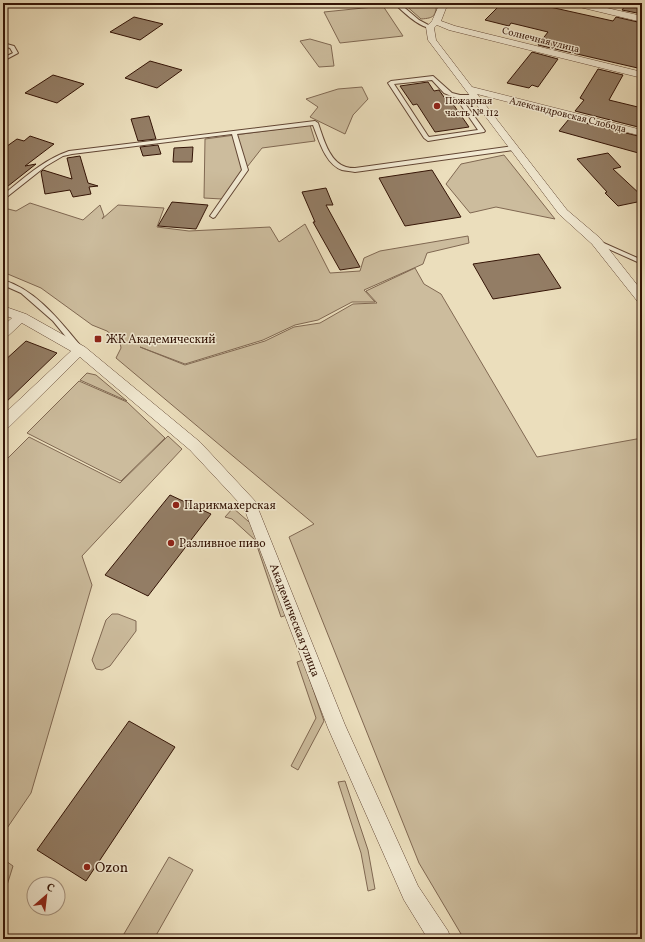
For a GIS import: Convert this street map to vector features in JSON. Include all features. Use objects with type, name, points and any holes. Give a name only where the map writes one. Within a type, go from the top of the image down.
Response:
[{"type":"street","points":[[444,3],[433,24],[430,34],[432,40],[512,148],[563,212],[596,241],[642,299]]},
{"type":"street","points":[[574,3],[642,19]]},
{"type":"street","name":"Солнечная улица","points":[[433,24],[642,74]]},
{"type":"street","name":"Александровская Слобода","points":[[472,92],[642,133]]},
{"type":"street","name":"Академическая улица","points":[[3,310],[20,317],[80,350],[195,446],[250,505],[337,728],[411,893],[440,939]]},
{"type":"street","points":[[3,333],[20,317]]},
{"type":"street","points":[[3,424],[80,350]]},
{"type":"lane","points":[[247,3],[262,5],[293,3]]},
{"type":"lane","points":[[396,3],[417,21],[433,24]]},
{"type":"lane","points":[[3,44],[12,47],[16,53],[3,60]]},
{"type":"lane","points":[[433,78],[441,88],[458,98],[482,131],[428,139],[391,83],[433,78]]},
{"type":"lane","points":[[458,98],[472,92]]},
{"type":"lane","points":[[3,198],[49,161],[71,152],[315,123],[322,142],[334,161],[343,168],[355,170],[512,148]]},
{"type":"lane","points":[[213,216],[245,170],[234,132]]},
{"type":"lane","points":[[596,241],[642,262]]},
{"type":"lane","points":[[3,282],[23,292],[56,319],[80,350]]},
{"type":"shaded area","points":[[403,3],[437,3],[434,16],[421,19]]},
{"type":"shaded area","points":[[383,6],[403,36],[340,43],[324,12]]},
{"type":"shaded area","points":[[310,39],[331,45],[334,66],[319,67],[300,41]]},
{"type":"shaded area","points":[[362,87],[368,99],[353,115],[345,134],[310,117],[318,107],[306,99],[338,89]]},
{"type":"shaded area","points":[[310,125],[315,141],[262,148],[222,199],[204,198],[205,139]]},
{"type":"shaded area","points":[[504,155],[555,219],[496,207],[470,213],[446,184],[461,164]]},
{"type":"shaded area","points":[[30,203],[83,220],[100,205],[104,216],[102,219],[118,205],[164,208],[157,227],[189,231],[270,227],[279,242],[305,224],[330,273],[360,271],[364,258],[380,251],[468,236],[469,243],[427,253],[423,264],[364,290],[375,302],[352,302],[318,320],[295,325],[263,340],[185,364],[140,347],[185,365],[265,341],[294,327],[320,323],[353,304],[377,303],[366,291],[415,268],[424,284],[441,294],[537,457],[642,438],[642,939],[464,939],[419,863],[289,537],[314,524],[116,358],[121,348],[120,342],[107,331],[92,325],[41,288],[3,272],[3,209],[16,211]]},
{"type":"shaded area","points":[[87,373],[96,375],[127,401],[80,380]]},
{"type":"shaded area","points":[[79,381],[127,402],[165,438],[121,481],[27,433]]},
{"type":"shaded area","points":[[168,436],[182,449],[82,556],[92,585],[31,793],[3,834],[3,463],[29,437],[120,483]]},
{"type":"shaded area","points":[[233,508],[256,528],[287,615],[281,617],[255,540],[232,519],[225,517]]},
{"type":"shaded area","points":[[112,614],[118,614],[136,621],[136,631],[110,666],[102,670],[96,669],[92,660],[106,620]]},
{"type":"shaded area","points":[[303,660],[324,721],[298,770],[291,766],[316,718],[297,662]]},
{"type":"shaded area","points":[[345,781],[368,850],[375,889],[368,891],[361,853],[338,782]]},
{"type":"shaded area","points":[[169,857],[193,870],[154,939],[121,939]]},
{"type":"shaded area","points":[[3,859],[13,866],[3,898]]},
{"type":"building","points":[[502,3],[532,3],[613,21],[616,17],[642,23],[642,69],[538,45],[548,32],[511,23],[509,26],[485,20]]},
{"type":"building","points":[[627,3],[642,3],[642,14],[622,10]]},
{"type":"building","points":[[134,17],[163,24],[140,40],[110,32]]},
{"type":"building","points":[[532,52],[558,59],[538,87],[532,85],[529,88],[507,83]]},
{"type":"building","points":[[150,61],[182,70],[157,88],[125,78]]},
{"type":"building","points":[[598,69],[623,75],[609,100],[642,108],[642,128],[575,111],[584,100],[580,98]]},
{"type":"building","points":[[53,75],[84,84],[57,103],[25,93]]},
{"type":"building","points":[[428,82],[434,91],[439,90],[449,104],[453,104],[469,127],[435,132],[417,104],[413,105],[400,86]]},
{"type":"building","points":[[149,116],[156,139],[138,141],[131,119]]},
{"type":"building","points":[[569,119],[642,137],[642,154],[559,131]]},
{"type":"building","points":[[30,136],[54,144],[25,166],[36,164],[3,190],[3,149],[17,139],[24,141]]},
{"type":"building","points":[[158,145],[161,154],[143,156],[140,147]]},
{"type":"building","points":[[193,147],[192,162],[173,162],[174,148]]},
{"type":"building","points":[[608,153],[621,167],[613,169],[642,196],[642,201],[618,206],[605,193],[607,192],[577,159]]},
{"type":"building","points":[[80,156],[88,183],[98,186],[89,187],[91,194],[73,197],[70,190],[45,194],[41,172],[43,170],[72,179],[67,158]]},
{"type":"building","points":[[432,170],[461,217],[405,226],[379,178]]},
{"type":"building","points":[[326,188],[333,205],[326,205],[360,267],[340,270],[313,222],[315,222],[302,192]]},
{"type":"building","points":[[172,202],[208,205],[196,229],[158,226]]},
{"type":"building","points":[[539,254],[561,288],[493,299],[473,264]]},
{"type":"building","points":[[26,341],[57,353],[3,405],[3,362]]},
{"type":"building","points":[[170,495],[211,514],[148,596],[105,575]]},
{"type":"building","points":[[129,721],[175,747],[86,881],[37,850]]},
{"type":"place","name":"Пожарная часть № 112","points":[[437,106]]},
{"type":"place","name":"ЖК Академический","points":[[98,339]]},
{"type":"place","name":"Парикмахерская","points":[[176,505]]},
{"type":"place","name":"Разливное пиво","points":[[171,543]]},
{"type":"place","name":"Ozon","points":[[87,867]]}]
